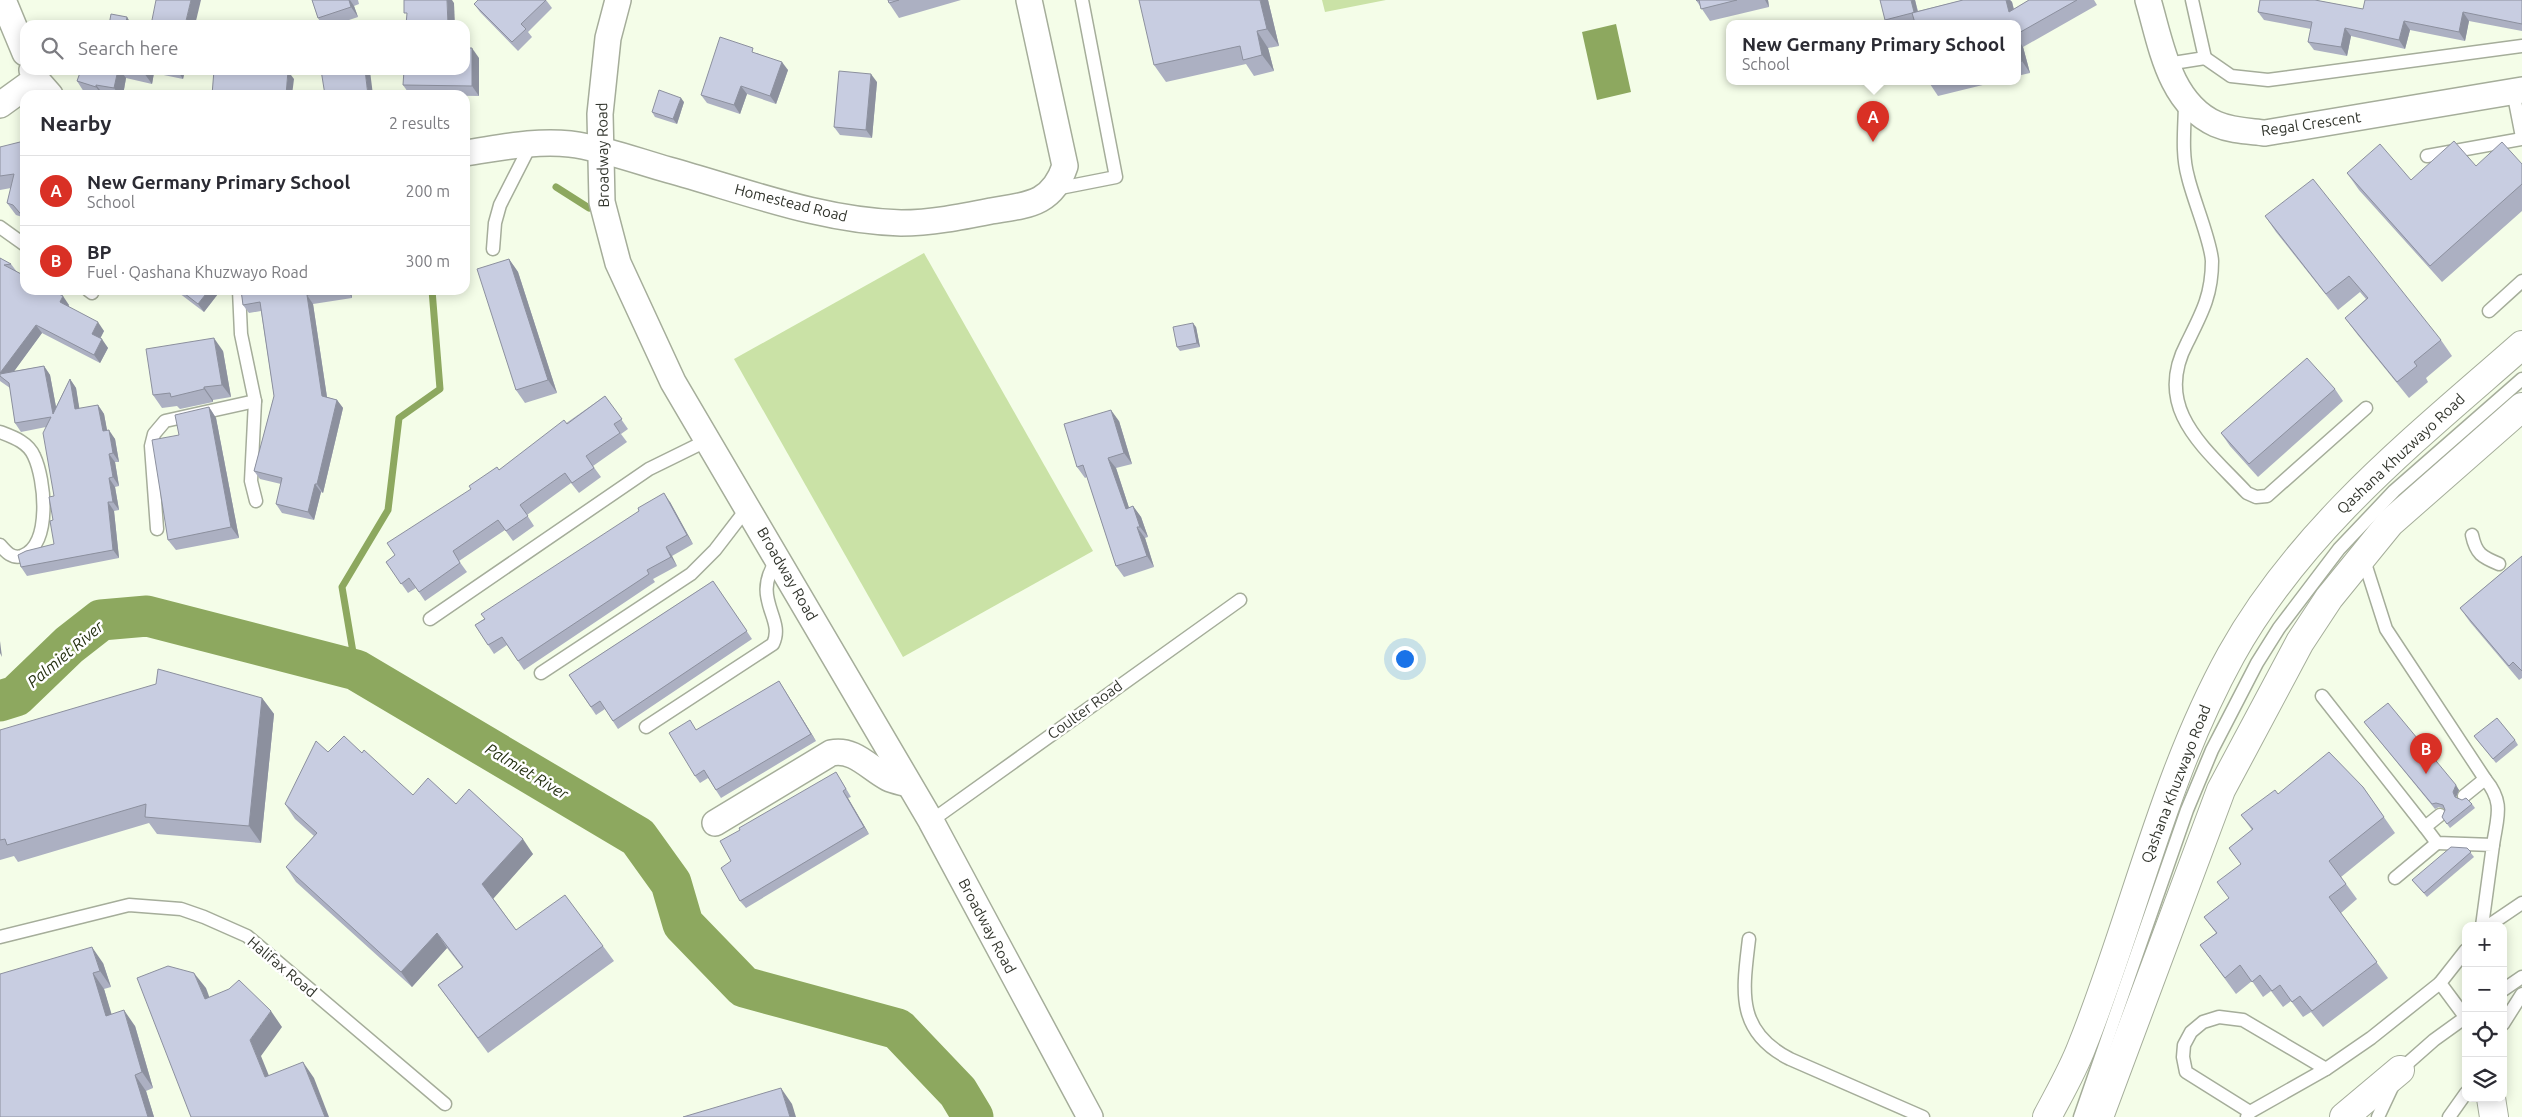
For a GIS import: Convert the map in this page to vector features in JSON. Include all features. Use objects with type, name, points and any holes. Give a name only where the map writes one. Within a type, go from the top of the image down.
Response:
[{"type":"main road","name":"Qashana Khuzwayo Road","points":[[2047,1117],[2082,1047],[2181,764],[2202,713],[2232,654],[2262,607],[2318,532],[2384,466],[2522,345]]},
{"type":"main road","points":[[2099,1117],[2221,790],[2300,642],[2329,598],[2363,555],[2408,506],[2522,407]]},
{"type":"main road","points":[[2344,1117],[2400,1070]]},
{"type":"main road","points":[[2492,1102],[2494,1117]]},
{"type":"street","points":[[3,0],[20,41]]},
{"type":"street","name":"Broadway Road","points":[[618,0],[608,38],[600,114],[602,202],[618,263],[674,382],[931,821],[1090,1117]]},
{"type":"street","points":[[1029,0],[1065,166],[1055,189]]},
{"type":"street","name":"Regal Crescent","points":[[2148,0],[2167,64],[2178,89],[2201,116],[2216,124],[2233,129],[2265,133],[2518,91]]},
{"type":"street","points":[[24,90],[39,81]]},
{"type":"street","points":[[0,105],[20,93]]},
{"type":"street","name":"Homestead Road","points":[[470,153],[531,144],[570,144],[812,210],[845,218],[872,221],[935,222],[1043,200],[1055,189]]},
{"type":"street","points":[[715,822],[831,753],[840,751],[848,753],[889,778],[908,784]]},
{"type":"lane","points":[[1055,189],[1116,177],[1082,0]]},
{"type":"lane","points":[[2192,0],[2205,58],[2231,76],[2268,80],[2522,46]]},
{"type":"lane","points":[[2167,64],[2205,58]]},
{"type":"lane","points":[[2427,156],[2522,138],[2518,91]]},
{"type":"lane","points":[[2185,99],[2184,148],[2187,174],[2212,258],[2212,280],[2207,304],[2179,358],[2175,374],[2175,393],[2180,413],[2194,437],[2248,493],[2256,497],[2267,496],[2366,408]]},
{"type":"lane","points":[[493,249],[495,223],[500,205],[531,144]]},
{"type":"lane","points":[[0,227],[20,241]]},
{"type":"lane","points":[[2489,311],[2522,281]]},
{"type":"lane","points":[[240,295],[241,334],[255,402],[251,481],[256,501]]},
{"type":"lane","points":[[2080,1117],[2187,810],[2216,741],[2257,663],[2279,628],[2339,549],[2394,491],[2522,379]]},
{"type":"lane","points":[[157,529],[151,446],[154,434],[165,421],[255,402]]},
{"type":"lane","points":[[0,432],[18,438],[34,456],[44,509],[41,535],[34,547],[26,554],[17,557],[8,554],[0,545]]},
{"type":"lane","points":[[430,619],[649,469],[708,440]]},
{"type":"lane","points":[[540,673],[691,574],[715,550],[748,507]]},
{"type":"lane","points":[[2472,535],[2474,547],[2481,555],[2499,564]]},
{"type":"lane","points":[[2363,555],[2386,629],[2496,792],[2498,804],[2483,922]]},
{"type":"lane","points":[[646,727],[773,644],[776,634],[775,625],[765,593],[766,580],[778,558]]},
{"type":"lane","name":"Coulter Road","points":[[931,821],[1240,600]]},
{"type":"lane","points":[[2322,696],[2437,843]]},
{"type":"lane","points":[[2464,796],[2486,778]]},
{"type":"lane","points":[[2425,827],[2440,815]]},
{"type":"lane","points":[[2395,878],[2437,843],[2493,845]]},
{"type":"lane","points":[[2494,922],[2522,903]]},
{"type":"lane","name":"Halifax Road","points":[[0,937],[129,905],[181,909],[204,917],[247,936],[445,1104]]},
{"type":"lane","points":[[1749,939],[1743,988],[1745,1003],[1753,1025],[1765,1041],[1778,1053],[1790,1060],[1923,1117]]},
{"type":"lane","points":[[2326,1069],[2243,1020],[2218,1017],[2203,1022],[2191,1032],[2184,1045],[2182,1057],[2186,1072],[2248,1114],[2326,1069],[2371,1038],[2440,983],[2462,955]]},
{"type":"lane","points":[[2507,987],[2522,977]]},
{"type":"lane","points":[[2440,983],[2462,1013]]},
{"type":"lane","points":[[2507,1018],[2522,994]]},
{"type":"lane","points":[[2378,1117],[2400,1070],[2434,1040],[2462,1021]]},
{"type":"lane","points":[[2448,1117],[2462,1098]]},
{"type":"shaded area","points":[[1322,0],[1386,0],[1325,12]]},
{"type":"shaded area","points":[[1616,24],[1631,92],[1597,100],[1582,32]]},
{"type":"shaded area","points":[[924,253],[1093,551],[903,657],[734,359]]},
{"type":"building","points":[[156,0],[191,0],[186,20],[152,20]]},
{"type":"building","points":[[312,0],[349,0],[351,7],[318,18]]},
{"type":"building","points":[[404,0],[447,0],[448,20],[406,20],[407,13],[404,13]]},
{"type":"building","points":[[478,0],[546,0],[521,24],[526,29],[512,42],[474,4]]},
{"type":"building","points":[[888,0],[899,0],[889,3]]},
{"type":"building","points":[[1139,0],[1260,0],[1267,29],[1257,31],[1262,55],[1243,60],[1240,46],[1154,65]]},
{"type":"building","points":[[1699,0],[1737,0],[1701,9]]},
{"type":"building","points":[[1880,0],[1911,0],[1914,12],[1885,20]]},
{"type":"building","points":[[1963,0],[2006,0],[2009,12],[2029,0],[2077,0],[2021,32],[2021,20],[1914,20],[1912,13]]},
{"type":"building","points":[[2260,0],[2315,0],[2363,9],[2365,0],[2522,0],[2522,24],[2463,12],[2459,32],[2404,21],[2399,40],[2345,28],[2341,47],[2308,42],[2312,22],[2258,12]]},
{"type":"building","points":[[111,14],[127,17],[126,20],[110,20]]},
{"type":"building","points":[[720,37],[753,48],[752,52],[782,62],[770,96],[741,86],[734,105],[701,95]]},
{"type":"building","points":[[470,48],[472,48],[472,86],[403,85],[404,75],[470,75]]},
{"type":"building","points":[[839,71],[871,74],[866,130],[834,127]]},
{"type":"building","points":[[79,75],[117,75],[114,88],[96,85],[96,87],[77,81]]},
{"type":"building","points":[[214,75],[288,75],[286,90],[212,90]]},
{"type":"building","points":[[322,75],[366,75],[367,90],[324,90]]},
{"type":"building","points":[[659,90],[681,98],[673,119],[652,112]]},
{"type":"building","points":[[2454,141],[2476,166],[2502,142],[2522,164],[2522,184],[2430,266],[2347,173],[2380,144],[2411,180]]},
{"type":"building","points":[[20,142],[20,213],[13,205],[7,203],[14,174],[0,176],[0,147]]},
{"type":"building","points":[[2313,179],[2441,340],[2414,362],[2417,366],[2397,382],[2345,318],[2368,298],[2349,276],[2326,294],[2265,216]]},
{"type":"building","points":[[0,258],[11,264],[4,265],[20,273],[20,295],[63,296],[60,302],[98,322],[92,334],[102,339],[94,355],[36,325],[0,373]]},
{"type":"building","points":[[509,259],[548,380],[516,390],[477,269]]},
{"type":"building","points":[[186,295],[205,295],[198,304]]},
{"type":"building","points":[[242,295],[307,295],[322,396],[337,400],[317,484],[315,484],[308,512],[276,504],[282,478],[254,471],[274,396],[260,302],[243,305]]},
{"type":"building","points":[[1193,323],[1197,343],[1177,347],[1173,327]]},
{"type":"building","points":[[214,338],[222,385],[204,387],[204,389],[171,397],[170,393],[153,395],[146,349]]},
{"type":"building","points":[[2307,358],[2335,389],[2249,464],[2221,433]]},
{"type":"building","points":[[44,366],[53,414],[70,379],[75,409],[98,405],[103,431],[109,430],[113,453],[109,454],[113,477],[109,478],[113,502],[108,502],[113,550],[21,567],[18,555],[54,544],[50,521],[53,520],[49,497],[54,496],[43,433],[51,417],[15,423],[9,383],[0,374]]},
{"type":"building","points":[[605,396],[622,419],[614,424],[620,433],[586,456],[594,468],[572,483],[565,473],[520,505],[528,516],[506,531],[498,520],[453,551],[460,563],[419,592],[409,578],[401,584],[386,562],[395,555],[387,543],[471,489],[469,486],[497,467],[499,470],[564,420],[567,424]]},
{"type":"building","points":[[209,407],[231,527],[168,540],[152,440],[179,435],[175,415]]},
{"type":"building","points":[[1111,410],[1124,453],[1108,458],[1126,509],[1133,506],[1140,527],[1137,527],[1147,556],[1116,566],[1083,465],[1077,467],[1064,424]]},
{"type":"building","points":[[664,493],[687,535],[666,547],[671,557],[647,570],[649,574],[518,661],[502,637],[488,645],[475,625],[485,619],[481,614],[639,511],[638,508]]},
{"type":"building","points":[[2522,556],[2522,671],[2513,662],[2509,666],[2460,608]]},
{"type":"building","points":[[713,581],[747,631],[613,721],[600,701],[591,707],[569,675]]},
{"type":"building","points":[[158,669],[262,698],[249,826],[145,817],[146,804],[7,845],[5,839],[0,840],[0,730],[156,684]]},
{"type":"building","points":[[779,681],[811,734],[716,790],[704,770],[695,776],[669,733],[690,720],[696,730]]},
{"type":"building","points":[[2388,703],[2456,785],[2453,792],[2455,797],[2462,800],[2466,798],[2472,804],[2447,824],[2442,817],[2445,810],[2443,805],[2432,804],[2364,722]]},
{"type":"building","points":[[2497,718],[2515,740],[2493,759],[2474,736]]},
{"type":"building","points":[[344,736],[362,753],[364,750],[413,795],[428,778],[456,804],[469,789],[523,839],[482,884],[516,930],[565,895],[603,946],[478,1038],[438,985],[463,967],[437,933],[401,972],[286,867],[317,833],[285,804],[316,741],[328,752]]},
{"type":"building","points":[[2329,752],[2363,787],[2384,817],[2329,861],[2346,884],[2329,897],[2377,962],[2312,1011],[2300,996],[2292,1002],[2280,985],[2272,991],[2260,975],[2252,982],[2240,965],[2225,978],[2200,945],[2217,933],[2204,917],[2229,898],[2217,882],[2241,864],[2229,848],[2253,829],[2241,815],[2275,790],[2278,794]]},
{"type":"building","points":[[836,772],[846,789],[843,791],[864,827],[740,901],[721,868],[731,861],[720,841]]},
{"type":"building","points":[[2451,847],[2467,848],[2471,852],[2424,893],[2412,880]]},
{"type":"building","points":[[92,947],[100,971],[93,973],[106,1016],[124,1010],[142,1072],[135,1075],[148,1117],[0,1117],[0,974]]},
{"type":"building","points":[[168,966],[194,973],[205,999],[229,989],[239,980],[271,1011],[250,1040],[265,1077],[303,1062],[325,1117],[191,1117],[137,978]]},
{"type":"building","points":[[781,1088],[790,1117],[683,1117]]},
{"type":"waterway","points":[[556,187],[589,208]]},
{"type":"waterway","points":[[356,670],[342,587],[388,510],[399,418],[440,389],[432,295]]},
{"type":"waterway","name":"Palmiet River","points":[[0,701],[16,696],[69,645],[101,620],[147,616],[356,670],[638,837],[671,883],[683,924],[744,987],[898,1029],[958,1092],[973,1117]]},
{"type":"place","name":"New Germany Primary School","points":[[1873,142]]},
{"type":"place","name":"BP","points":[[2426,774]]}]
